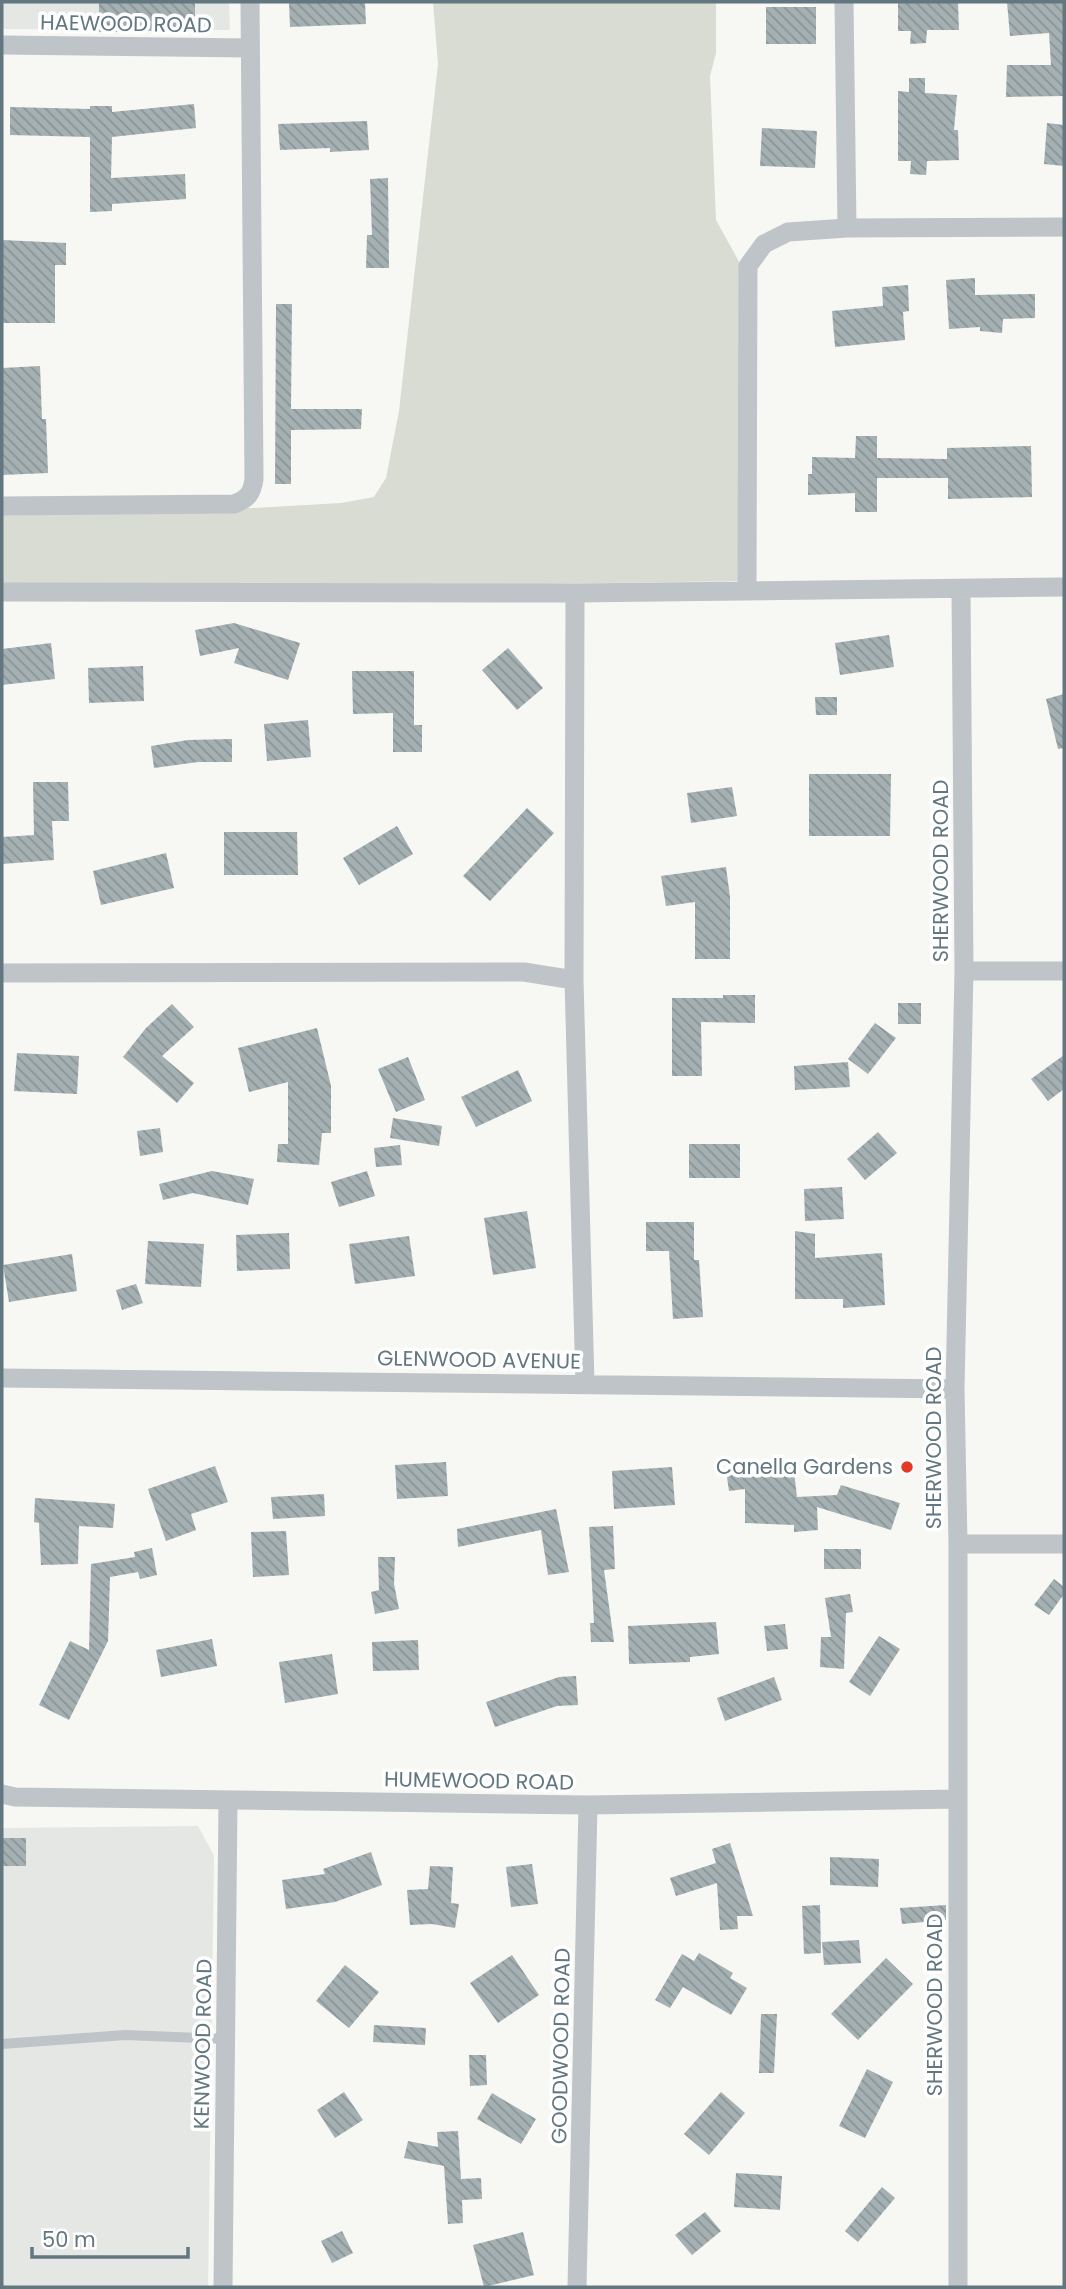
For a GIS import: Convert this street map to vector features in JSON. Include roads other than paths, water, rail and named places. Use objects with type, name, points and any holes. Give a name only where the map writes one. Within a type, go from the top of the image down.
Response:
[{"type":"street","points":[[2,506],[234,504],[245,500],[252,492],[250,2]]},
{"type":"street","points":[[844,2],[848,228]]},
{"type":"street","name":"HAEWOOD ROAD","points":[[2,45],[250,48]]},
{"type":"street","points":[[747,589],[748,265],[764,244],[788,232],[848,228],[1064,227]]},
{"type":"street","points":[[2,592],[575,593],[1064,587]]},
{"type":"street","name":"SHERWOOD ROAD","points":[[958,2287],[958,1544],[955,1389],[964,971],[961,588]]},
{"type":"street","points":[[575,593],[574,980],[585,1384]]},
{"type":"street","points":[[964,971],[1064,971]]},
{"type":"street","points":[[2,973],[524,972],[574,980]]},
{"type":"street","name":"GLENWOOD AVENUE","points":[[2,1378],[955,1389]]},
{"type":"street","points":[[958,1544],[1064,1545]]},
{"type":"street","name":"HUMEWOOD ROAD","points":[[2,1794],[15,1797],[228,1801],[588,1805],[957,1799]]},
{"type":"street","name":"KENWOOD ROAD","points":[[223,2287],[228,1801]]},
{"type":"street","name":"GOODWOOD ROAD","points":[[577,2287],[581,2216],[588,1805]]},
{"type":"lane","points":[[2,2044],[125,2035],[226,2039]]},
{"type":"place","name":"Canella Gardens","points":[[907,1467]]}]
